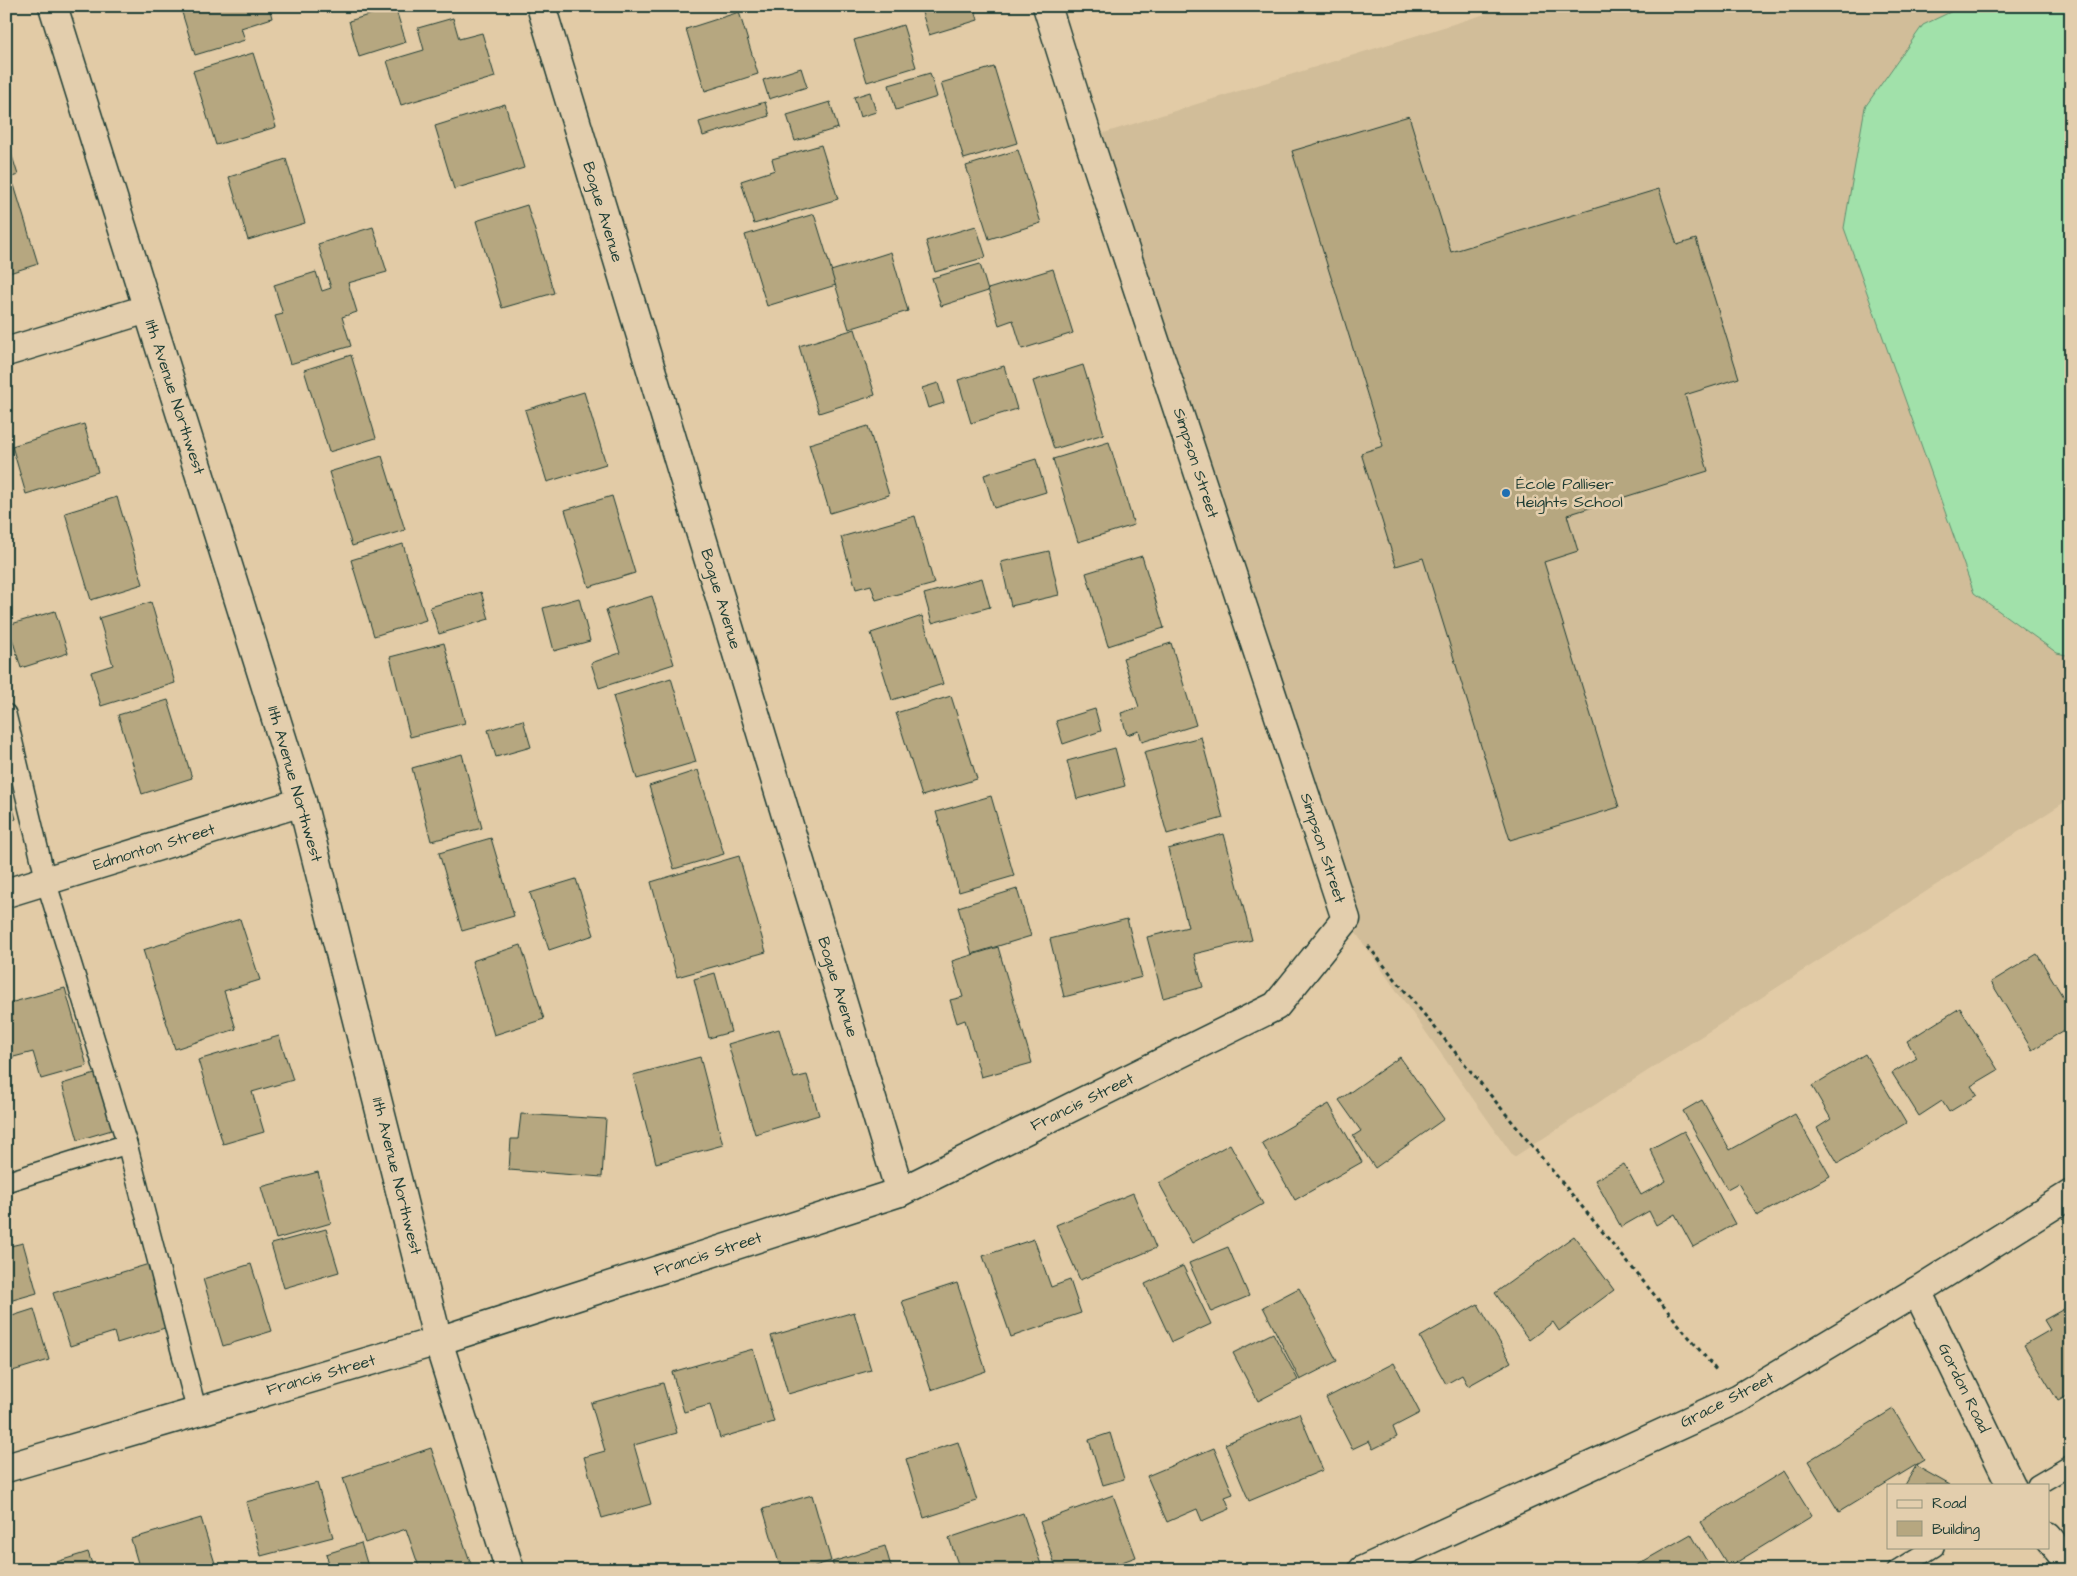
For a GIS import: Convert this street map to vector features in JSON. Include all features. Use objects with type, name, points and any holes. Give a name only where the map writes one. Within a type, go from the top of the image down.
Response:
[{"type":"street","name":"11th Avenue Northwest","points":[[53,6],[302,802],[438,1341],[510,1570]]},
{"type":"street","name":"Bogue Avenue","points":[[541,6],[900,1192]]},
{"type":"street","name":"Simpson Street","points":[[1047,6],[1091,148],[1346,919]]},
{"type":"street","points":[[6,352],[147,309]]},
{"type":"street","name":"Edmonton Street","points":[[6,893],[302,802]]},
{"type":"street","name":"Francis Street","points":[[6,1468],[438,1341],[900,1192],[1276,1006],[1346,919]]},
{"type":"street","name":"Grace Street","points":[[1363,1570],[1739,1398],[2071,1194]]},
{"type":"street","name":"Gordon Road","points":[[1916,1291],[2011,1484]]},
{"type":"street","points":[[2050,1540],[2071,1566]]},
{"type":"lane","points":[[6,714],[46,881],[127,1144],[197,1412]]},
{"type":"lane","points":[[6,1182],[127,1144]]},
{"type":"lane","points":[[2039,1484],[2071,1465]]},
{"type":"lane","points":[[1897,1570],[1932,1548]]},
{"type":"path","points":[[1346,919],[1739,1398]]},
{"type":"shaded area","points":[[1494,6],[2071,6],[2071,798],[1514,1157],[1346,919],[1088,138],[1495,11]]},
{"type":"green space","points":[[1963,6],[2071,6],[2071,656],[2057,653],[1974,593],[1844,228],[1865,107],[1923,25]]},
{"type":"building","points":[[180,6],[269,6],[272,18],[241,28],[245,40],[195,55]]},
{"type":"building","points":[[920,6],[974,6],[978,20],[929,35]]},
{"type":"building","points":[[395,7],[406,42],[359,57],[349,21]]},
{"type":"building","points":[[739,12],[758,74],[705,91],[686,29]]},
{"type":"building","points":[[453,18],[459,39],[482,33],[495,77],[401,105],[387,61],[424,50],[418,28]]},
{"type":"building","points":[[903,25],[916,67],[867,82],[854,40]]},
{"type":"building","points":[[253,53],[276,127],[216,145],[193,71]]},
{"type":"building","points":[[994,67],[1017,143],[964,159],[941,83]]},
{"type":"building","points":[[801,68],[807,87],[769,99],[763,80]]},
{"type":"building","points":[[930,73],[937,97],[896,110],[889,85]]},
{"type":"building","points":[[870,92],[876,112],[860,117],[854,97]]},
{"type":"building","points":[[765,102],[769,116],[703,136],[699,122]]},
{"type":"building","points":[[830,102],[838,128],[795,141],[787,115]]},
{"type":"building","points":[[505,104],[524,168],[454,189],[435,126]]},
{"type":"building","name":"École Palliser Heights School","points":[[1409,116],[1451,252],[1659,189],[1677,245],[1696,239],[1739,378],[1685,395],[1708,471],[1567,515],[1578,551],[1544,562],[1619,807],[1510,840],[1423,558],[1396,566],[1361,453],[1383,446],[1292,151]]},
{"type":"building","points":[[6,137],[18,175],[6,179]]},
{"type":"building","points":[[821,145],[838,199],[754,224],[741,181],[775,170],[772,159]]},
{"type":"building","points":[[1018,150],[1041,223],[989,239],[966,166]]},
{"type":"building","points":[[286,159],[305,223],[248,240],[229,177]]},
{"type":"building","points":[[14,185],[38,264],[6,274],[6,188]]},
{"type":"building","points":[[527,205],[554,293],[502,308],[476,221]]},
{"type":"building","points":[[814,214],[836,285],[767,306],[745,235]]},
{"type":"building","points":[[976,226],[986,257],[935,272],[926,241]]},
{"type":"building","points":[[373,227],[387,272],[348,283],[357,312],[342,317],[351,346],[290,364],[275,316],[283,314],[274,285],[316,272],[322,291],[331,288],[318,244]]},
{"type":"building","points":[[891,252],[908,311],[849,329],[831,271]]},
{"type":"building","points":[[980,264],[988,291],[941,306],[932,278]]},
{"type":"building","points":[[1053,269],[1073,333],[1022,349],[1013,320],[999,325],[988,289]]},
{"type":"building","points":[[855,329],[875,395],[819,413],[799,346]]},
{"type":"building","points":[[351,355],[376,438],[329,452],[304,370]]},
{"type":"building","points":[[1083,365],[1104,434],[1054,449],[1033,381]]},
{"type":"building","points":[[1004,366],[1017,409],[971,423],[958,380]]},
{"type":"building","points":[[938,383],[944,403],[928,408],[922,388]]},
{"type":"building","points":[[584,392],[606,464],[547,482],[525,410]]},
{"type":"building","points":[[84,424],[98,472],[26,494],[12,446]]},
{"type":"building","points":[[868,426],[889,495],[830,513],[809,444]]},
{"type":"building","points":[[1109,442],[1134,525],[1078,542],[1053,459]]},
{"type":"building","points":[[382,456],[405,530],[352,546],[329,472]]},
{"type":"building","points":[[1036,459],[1046,492],[994,508],[984,475]]},
{"type":"building","points":[[612,496],[635,573],[589,587],[565,510]]},
{"type":"building","points":[[117,497],[143,584],[91,600],[65,513]]},
{"type":"building","points":[[915,516],[934,584],[876,600],[871,585],[856,589],[841,537]]},
{"type":"building","points":[[403,544],[426,620],[374,636],[351,560]]},
{"type":"building","points":[[1049,551],[1059,595],[1011,606],[1001,562]]},
{"type":"building","points":[[1142,556],[1164,628],[1108,646],[1086,573]]},
{"type":"building","points":[[982,578],[990,607],[932,623],[924,594]]},
{"type":"building","points":[[481,592],[489,619],[439,634],[430,607]]},
{"type":"building","points":[[652,596],[674,664],[599,688],[591,663],[620,653],[606,610]]},
{"type":"building","points":[[579,598],[590,641],[554,651],[543,608]]},
{"type":"building","points":[[151,602],[175,683],[101,706],[91,672],[113,665],[99,618]]},
{"type":"building","points":[[55,611],[68,653],[21,668],[8,625]]},
{"type":"building","points":[[922,616],[943,684],[892,700],[871,633]]},
{"type":"building","points":[[444,643],[465,723],[410,737],[390,657]]},
{"type":"building","points":[[1171,643],[1196,725],[1142,742],[1139,731],[1127,735],[1121,713],[1139,707],[1123,658]]},
{"type":"building","points":[[671,678],[696,762],[637,779],[613,696]]},
{"type":"building","points":[[951,696],[977,779],[922,796],[896,713]]},
{"type":"building","points":[[168,700],[192,778],[142,794],[118,715]]},
{"type":"building","points":[[1095,709],[1101,731],[1063,744],[1056,721]]},
{"type":"building","points":[[523,720],[531,747],[496,757],[488,730]]},
{"type":"building","points":[[1201,737],[1223,818],[1167,834],[1144,752]]},
{"type":"building","points":[[1115,748],[1125,786],[1077,799],[1067,761]]},
{"type":"building","points":[[462,754],[482,828],[431,841],[412,768]]},
{"type":"building","points":[[698,770],[724,854],[674,869],[649,786]]},
{"type":"building","points":[[6,785],[16,819],[6,822]]},
{"type":"building","points":[[991,796],[1014,876],[959,892],[936,812]]},
{"type":"building","points":[[1224,834],[1252,940],[1194,954],[1203,987],[1163,998],[1147,937],[1188,927],[1168,849]]},
{"type":"building","points":[[491,838],[514,916],[462,931],[439,853]]},
{"type":"building","points":[[739,856],[766,952],[677,977],[651,882]]},
{"type":"building","points":[[576,879],[594,935],[549,950],[530,893]]},
{"type":"building","points":[[1017,889],[1031,936],[972,954],[958,907]]},
{"type":"building","points":[[240,919],[260,980],[224,991],[236,1029],[175,1049],[143,950]]},
{"type":"building","points":[[1127,919],[1142,977],[1064,997],[1050,939]]},
{"type":"building","points":[[521,945],[544,1019],[494,1035],[472,961]]},
{"type":"building","points":[[998,947],[1032,1063],[981,1077],[965,1020],[957,1023],[950,1000],[963,997],[952,961]]},
{"type":"building","points":[[2037,954],[2071,1010],[2071,1026],[2032,1050],[1991,982]]},
{"type":"building","points":[[715,973],[731,1032],[709,1038],[694,979]]},
{"type":"building","points":[[65,988],[87,1066],[41,1079],[33,1052],[6,1059],[6,1004]]},
{"type":"building","points":[[1960,1008],[1998,1070],[1971,1086],[1977,1095],[1949,1112],[1942,1101],[1919,1116],[1892,1073],[1917,1058],[1907,1041]]},
{"type":"building","points":[[779,1029],[794,1078],[807,1075],[819,1115],[755,1134],[728,1044]]},
{"type":"building","points":[[279,1036],[293,1080],[252,1092],[264,1132],[223,1144],[198,1060]]},
{"type":"building","points":[[1865,1054],[1906,1123],[1838,1163],[1817,1128],[1831,1119],[1812,1086]]},
{"type":"building","points":[[700,1057],[723,1145],[656,1163],[633,1075]]},
{"type":"building","points":[[1400,1057],[1444,1119],[1375,1168],[1353,1136],[1361,1131],[1339,1100]]},
{"type":"building","points":[[98,1073],[115,1129],[78,1140],[62,1084]]},
{"type":"building","points":[[1702,1100],[1730,1150],[1795,1114],[1830,1176],[1757,1216],[1738,1183],[1727,1189],[1683,1111]]},
{"type":"building","points":[[1329,1104],[1362,1162],[1295,1200],[1262,1143]]},
{"type":"building","points":[[521,1114],[606,1119],[602,1177],[509,1170],[511,1139],[518,1139]]},
{"type":"building","points":[[1684,1131],[1735,1224],[1693,1247],[1675,1214],[1656,1225],[1649,1211],[1621,1227],[1595,1180],[1624,1164],[1641,1195],[1666,1181],[1650,1149]]},
{"type":"building","points":[[1230,1144],[1263,1204],[1192,1243],[1159,1183]]},
{"type":"building","points":[[318,1172],[331,1223],[276,1239],[261,1187]]},
{"type":"building","points":[[1133,1193],[1156,1248],[1080,1280],[1056,1225]]},
{"type":"building","points":[[326,1229],[339,1272],[284,1288],[271,1244]]},
{"type":"building","points":[[1574,1236],[1614,1290],[1559,1331],[1553,1322],[1529,1340],[1495,1293]]},
{"type":"building","points":[[1034,1239],[1051,1287],[1070,1280],[1081,1313],[1011,1337],[983,1256]]},
{"type":"building","points":[[23,1243],[37,1293],[6,1302],[6,1247]]},
{"type":"building","points":[[1228,1247],[1249,1296],[1211,1312],[1189,1263]]},
{"type":"building","points":[[149,1264],[168,1327],[117,1343],[114,1332],[70,1346],[53,1293]]},
{"type":"building","points":[[251,1264],[272,1331],[223,1346],[203,1279]]},
{"type":"building","points":[[1183,1266],[1211,1324],[1172,1342],[1145,1284]]},
{"type":"building","points":[[957,1283],[986,1371],[931,1390],[902,1301]]},
{"type":"building","points":[[1299,1288],[1337,1361],[1300,1380],[1263,1307]]},
{"type":"building","points":[[1478,1304],[1511,1362],[1468,1386],[1462,1375],[1446,1384],[1420,1337]]},
{"type":"building","points":[[2071,1305],[2071,1394],[2058,1401],[2024,1345],[2050,1330],[2044,1320]]},
{"type":"building","points":[[34,1309],[49,1360],[6,1373],[6,1318]]},
{"type":"building","points":[[854,1312],[871,1370],[788,1394],[771,1336]]},
{"type":"building","points":[[1273,1333],[1298,1380],[1258,1401],[1233,1353]]},
{"type":"building","points":[[753,1349],[774,1422],[720,1438],[710,1405],[684,1412],[672,1372]]},
{"type":"building","points":[[1394,1363],[1420,1413],[1393,1427],[1397,1437],[1373,1449],[1369,1441],[1352,1449],[1326,1398]]},
{"type":"building","points":[[663,1383],[677,1433],[634,1445],[651,1504],[602,1518],[584,1457],[605,1451],[591,1403]]},
{"type":"building","points":[[1893,1409],[1924,1460],[1839,1512],[1808,1461]]},
{"type":"building","points":[[1299,1413],[1323,1470],[1249,1501],[1225,1444]]},
{"type":"building","points":[[1110,1433],[1124,1479],[1103,1485],[1089,1440]]},
{"type":"building","points":[[958,1442],[977,1501],[924,1518],[906,1459]]},
{"type":"building","points":[[431,1448],[473,1570],[420,1570],[406,1529],[365,1543],[343,1478]]},
{"type":"building","points":[[1214,1448],[1233,1494],[1225,1497],[1230,1509],[1202,1521],[1197,1509],[1167,1522],[1147,1476]]},
{"type":"building","points":[[1916,1466],[1948,1484],[1906,1484]]},
{"type":"building","points":[[1784,1471],[1812,1516],[1729,1567],[1701,1522]]},
{"type":"building","points":[[317,1483],[333,1537],[261,1556],[246,1502]]},
{"type":"building","points":[[812,1495],[831,1561],[802,1570],[781,1570],[763,1509]]},
{"type":"building","points":[[1113,1495],[1136,1557],[1100,1570],[1057,1570],[1040,1522]]},
{"type":"building","points":[[1023,1513],[1043,1570],[960,1570],[949,1538]]},
{"type":"building","points":[[201,1518],[217,1570],[140,1570],[131,1539]]},
{"type":"building","points":[[1691,1534],[1712,1570],[1628,1570]]},
{"type":"building","points":[[361,1543],[369,1570],[331,1570],[326,1554]]},
{"type":"building","points":[[885,1546],[892,1570],[835,1570],[832,1562]]},
{"type":"building","points":[[88,1552],[94,1570],[31,1570]]},
{"type":"building","points":[[723,1562],[725,1570],[697,1570]]},
{"type":"place","name":"École Palliser Heights School","points":[[1506,493]]}]
